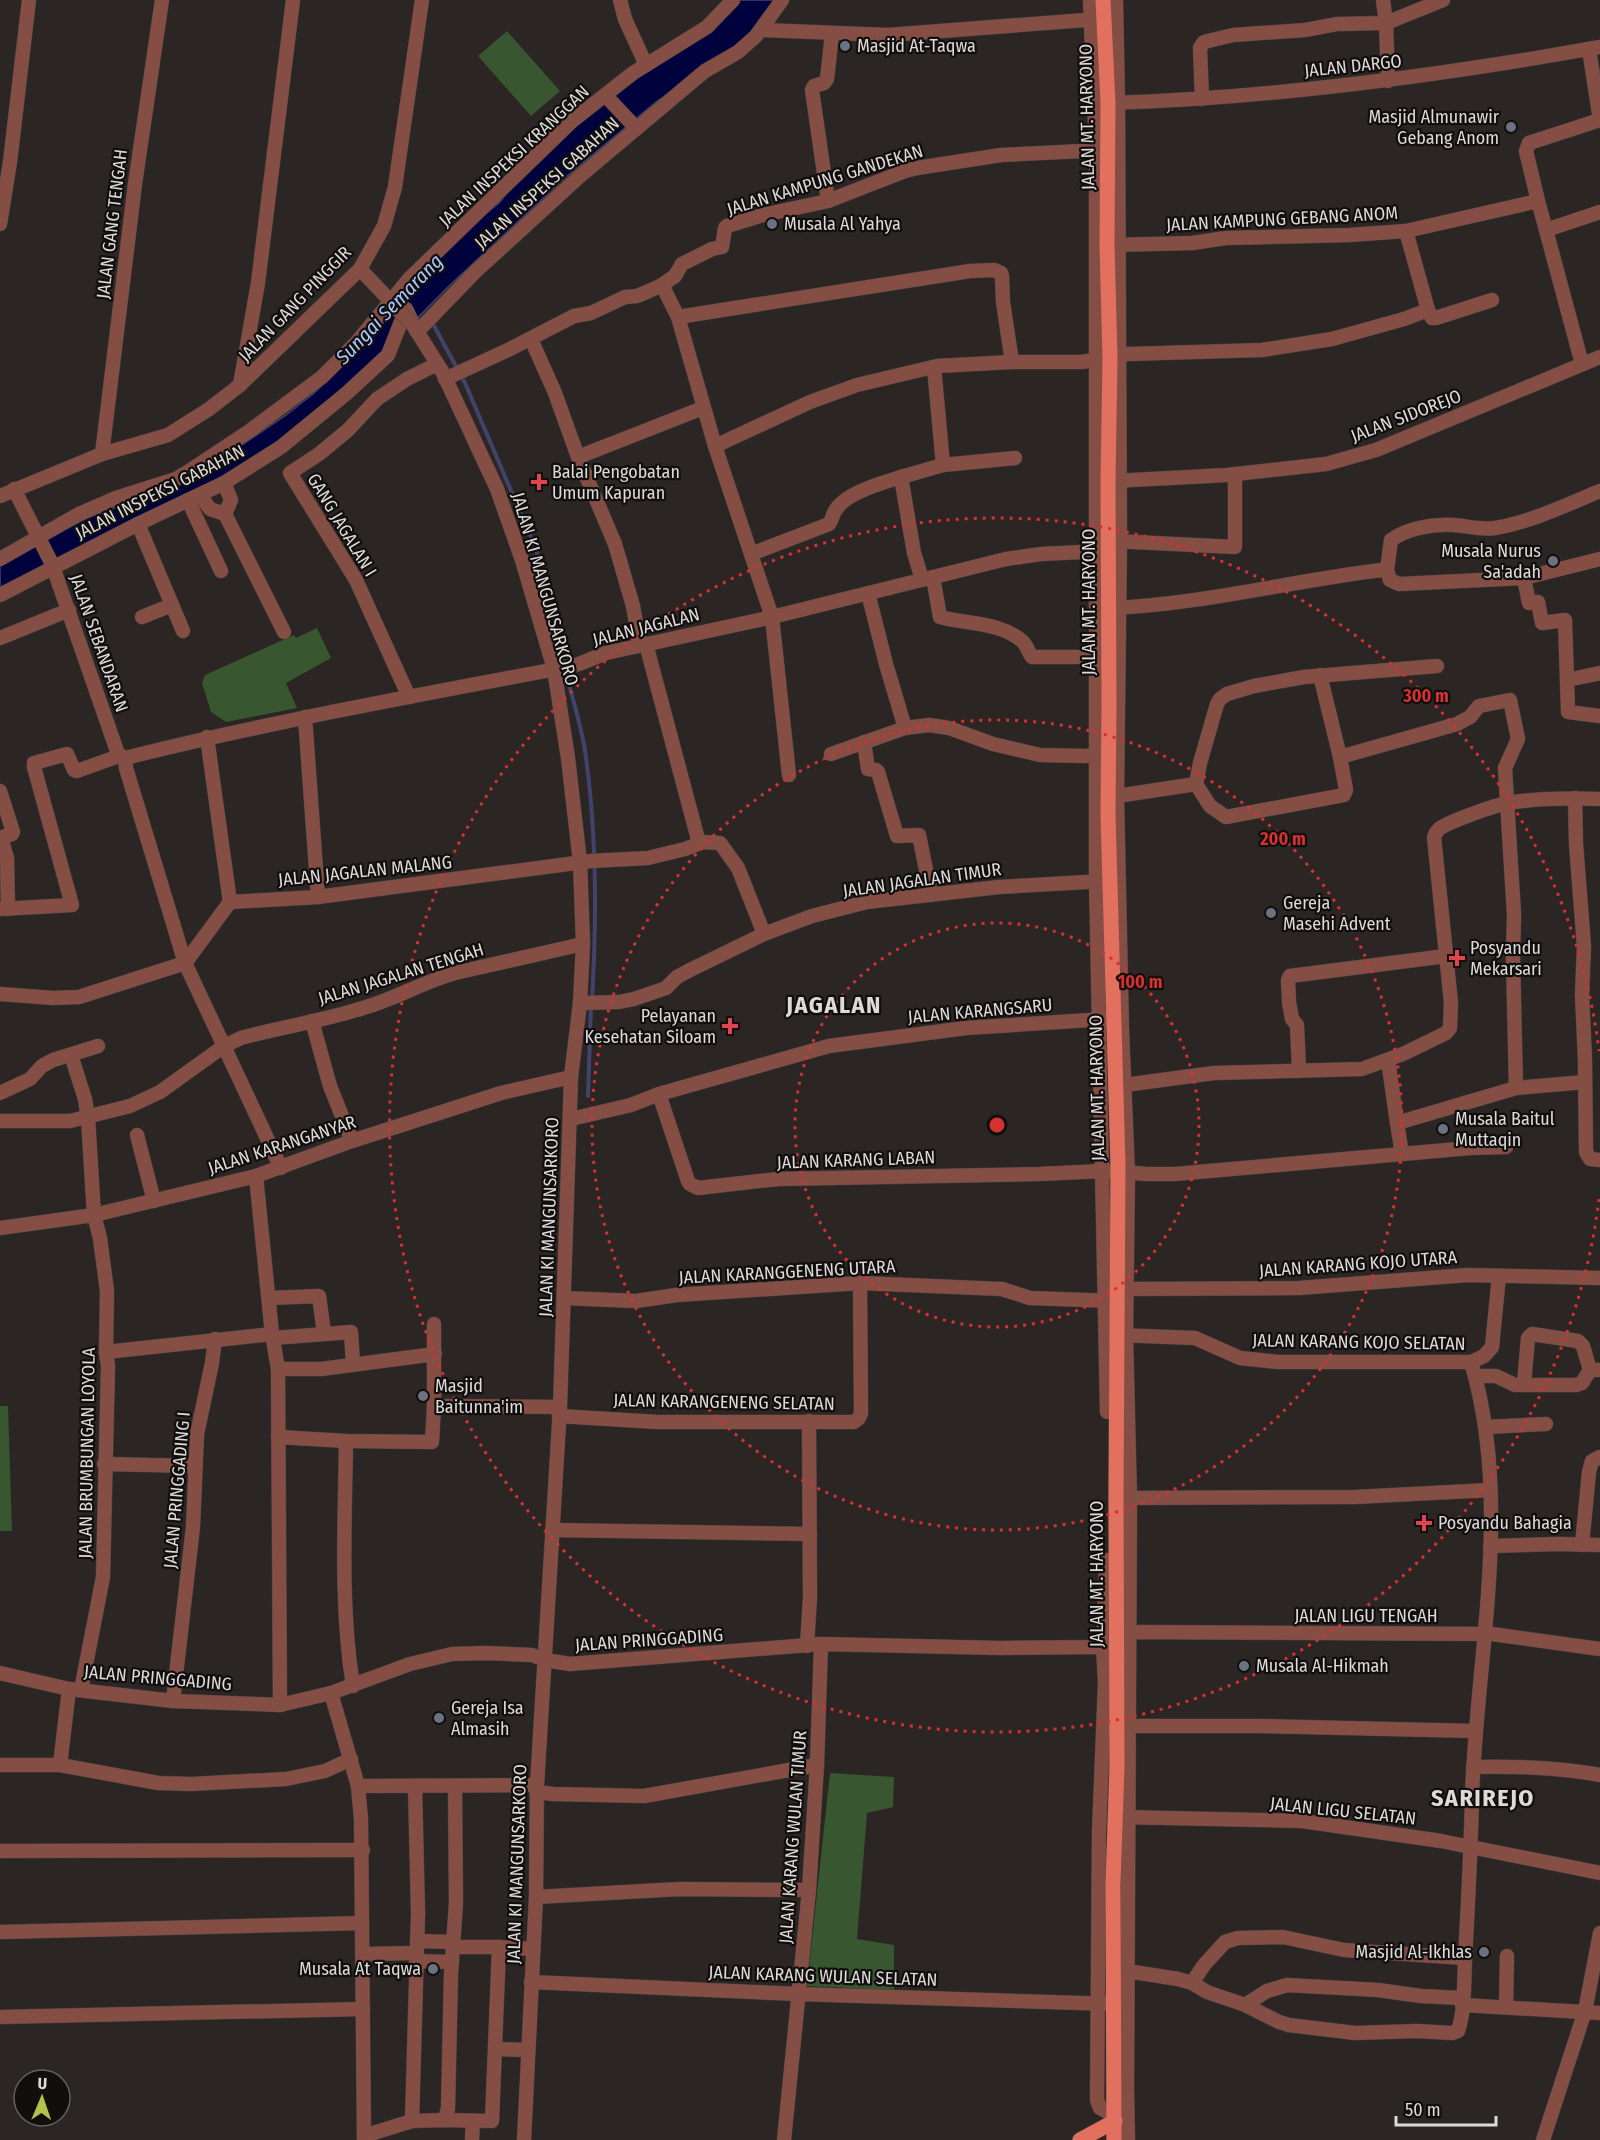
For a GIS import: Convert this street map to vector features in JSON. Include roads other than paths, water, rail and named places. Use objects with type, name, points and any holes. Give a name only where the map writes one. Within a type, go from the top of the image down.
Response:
[{"type":"main road","name":"JALAN MT. HARYONO","points":[[1103,0],[1097,19],[1113,103],[1102,150],[1113,207],[1113,245],[1108,312],[1108,358],[1102,418],[1114,481],[1102,589],[1114,608],[1103,657],[1113,706],[1102,732],[1102,754],[1113,797],[1102,815],[1102,881],[1104,923],[1117,1027],[1123,1173],[1111,1270],[1122,1335],[1112,1412],[1123,1457],[1112,1481],[1123,1498],[1111,1560],[1123,1579],[1123,1635],[1111,1683],[1123,1726],[1121,1971],[1114,2004],[1114,2140]]},
{"type":"main road","points":[[1080,2140],[1115,2119]]},
{"type":"street","points":[[0,224],[10,162],[29,0]]},
{"type":"street","name":"JALAN GANG TENGAH","points":[[102,454],[135,184],[162,0]]},
{"type":"street","points":[[240,385],[258,283],[293,0]]},
{"type":"street","name":"JALAN GANG PINGGIR","points":[[4,493],[102,454],[168,435],[240,385],[360,269],[384,226],[395,187],[422,0]]},
{"type":"street","points":[[620,0],[625,19],[646,65]]},
{"type":"street","name":"JALAN INSPEKSI KRANGGAN","points":[[0,559],[77,515],[116,498],[176,479],[206,461],[322,377],[393,304],[409,279],[547,144],[646,65],[707,27],[733,0]]},
{"type":"street","name":"JALAN INSPEKSI GABAHAN","points":[[0,595],[53,565],[224,483],[281,447],[347,393],[388,355],[406,309],[418,327],[441,309],[476,271],[635,125],[705,71],[738,52],[762,31],[782,0]]},
{"type":"street","points":[[1090,0],[1097,19],[1108,312]]},
{"type":"street","points":[[1113,207],[1116,0]]},
{"type":"street","points":[[1383,0],[1388,81]]},
{"type":"street","points":[[1202,99],[1200,48],[1204,42],[1233,34],[1296,31],[1337,24],[1386,23],[1443,0]]},
{"type":"street","points":[[762,31],[888,35],[1097,19]]},
{"type":"street","points":[[828,201],[812,90],[814,86],[827,79],[832,34]]},
{"type":"street","points":[[1582,364],[1538,201],[1527,151],[1529,143],[1600,120],[1595,48]]},
{"type":"street","name":"JALAN DARGO","points":[[1113,103],[1202,99],[1388,81],[1595,48]]},
{"type":"street","points":[[606,96],[635,125]]},
{"type":"street","name":"JALAN KAMPUNG GANDEKAN","points":[[662,285],[675,276],[688,261],[712,249],[722,247],[727,226],[763,215],[828,201],[905,171],[1001,155],[1102,150]]},
{"type":"street","name":"JALAN KAMPUNG GEBANG ANOM","points":[[1113,245],[1406,231],[1538,201]]},
{"type":"street","points":[[1546,230],[1600,212]]},
{"type":"street","points":[[1406,231],[1432,318],[1492,300]]},
{"type":"street","points":[[360,269],[418,327]]},
{"type":"street","points":[[678,317],[970,271],[994,270],[1002,276],[1003,302],[1012,362]]},
{"type":"street","points":[[447,377],[531,339],[574,316],[591,313],[625,297],[640,296],[662,285],[678,317],[715,446],[772,617],[789,775]]},
{"type":"street","points":[[715,446],[810,402],[848,388],[934,367],[1108,358],[1152,353],[1262,350],[1342,336],[1428,310]]},
{"type":"street","name":"JALAN KI MANGUNSARKORO","points":[[418,327],[437,364],[447,377],[497,489],[522,560],[557,669],[568,758],[591,861],[583,944],[588,1003],[571,1077],[559,1412],[552,1530],[539,1658],[533,1788],[536,1897],[524,2140]]},
{"type":"street","points":[[531,339],[615,544],[699,843],[720,843],[735,862],[764,934]]},
{"type":"street","name":"JALAN SIDOREJO","points":[[1114,481],[1235,474],[1326,464],[1376,450],[1600,357]]},
{"type":"street","points":[[1108,358],[1114,481]]},
{"type":"street","name":"GANG JAGALAN I","points":[[409,697],[356,580],[290,473],[319,454],[348,430],[377,399],[407,379],[437,364]]},
{"type":"street","points":[[934,367],[942,465]]},
{"type":"street","points":[[578,457],[704,408]]},
{"type":"street","points":[[1102,418],[1108,546],[1114,608],[1113,797],[1117,1027]]},
{"type":"street","points":[[751,554],[829,524],[834,512],[850,498],[877,484],[942,465],[1015,458]]},
{"type":"street","name":"JALAN JAGALAN","points":[[4,909],[72,905],[34,763],[67,754],[74,770],[77,771],[122,757],[207,737],[579,664],[606,653],[772,617],[1027,555],[1108,546],[1235,547],[1235,474]]},
{"type":"street","points":[[901,477],[914,553],[928,578],[940,617],[974,622],[1011,634],[1022,641],[1032,657],[1103,657]]},
{"type":"street","points":[[224,483],[231,500],[225,514]]},
{"type":"street","points":[[1600,491],[1550,511],[1500,527],[1473,528],[1445,525],[1420,527],[1391,540],[1387,570],[1389,580],[1399,584],[1524,578],[1600,558]]},
{"type":"street","points":[[4,493],[39,538]]},
{"type":"street","points":[[194,498],[210,509],[225,514],[284,632]]},
{"type":"street","points":[[194,498],[221,571]]},
{"type":"street","points":[[138,524],[183,631]]},
{"type":"street","name":"JALAN SEBANDARAN","points":[[39,538],[53,565],[122,757],[185,963],[281,1167]]},
{"type":"street","points":[[1114,608],[1194,601],[1306,580],[1387,570]]},
{"type":"street","points":[[1524,578],[1529,603],[1538,602],[1542,623],[1564,620],[1568,718],[1600,716]]},
{"type":"street","points":[[1102,589],[1102,732]]},
{"type":"street","points":[[868,593],[905,728]]},
{"type":"street","points":[[142,617],[172,605]]},
{"type":"street","points":[[0,638],[69,610]]},
{"type":"street","points":[[1320,675],[1340,757],[1346,790],[1344,795],[1226,817],[1210,806],[1196,784],[1220,699],[1227,694],[1320,675],[1437,666]]},
{"type":"street","points":[[1567,680],[1600,673]]},
{"type":"street","points":[[1340,757],[1456,724],[1468,719],[1479,706],[1510,700],[1518,739],[1505,768],[1514,914],[1516,1088]]},
{"type":"street","points":[[305,717],[318,897]]},
{"type":"street","points":[[831,754],[905,728],[928,725],[1040,755],[1102,754],[1102,815]]},
{"type":"street","points":[[0,994],[53,998],[79,997],[185,963],[230,902],[207,737]]},
{"type":"street","points":[[864,742],[868,769],[878,772],[897,836],[919,835],[931,895]]},
{"type":"street","points":[[1113,797],[1196,784]]},
{"type":"street","points":[[0,791],[13,832],[0,838],[7,858],[4,909]]},
{"type":"street","points":[[1575,798],[1584,946],[1582,995],[1586,1152],[1590,1159],[1600,1160]]},
{"type":"street","points":[[1120,1085],[1214,1073],[1354,1070],[1371,1067],[1449,1031],[1451,1003],[1434,837],[1440,829],[1506,803],[1575,798],[1600,799]]},
{"type":"street","name":"JALAN JAGALAN MALANG","points":[[230,902],[318,897],[591,861],[648,858],[685,849],[699,843]]},
{"type":"street","name":"JALAN JAGALAN TIMUR","points":[[588,1003],[634,999],[666,988],[690,970],[764,934],[812,916],[867,902],[999,887],[1102,881]]},
{"type":"street","points":[[1104,923],[1099,1020],[1103,1171],[1111,1270]]},
{"type":"street","name":"JALAN JAGALAN TENGAH","points":[[0,1121],[59,1122],[88,1118],[130,1106],[150,1097],[224,1046],[241,1038],[361,1009],[455,973],[583,944]]},
{"type":"street","points":[[1299,1071],[1297,1025],[1292,1019],[1289,1002],[1288,980],[1290,976],[1446,956]]},
{"type":"street","name":"JALAN KARANGSARU","points":[[571,1119],[631,1105],[659,1094],[829,1046],[966,1028],[1099,1020],[1117,1027]]},
{"type":"street","points":[[312,1021],[330,1086],[352,1141]]},
{"type":"street","points":[[0,1093],[30,1078],[42,1066],[53,1060],[98,1046]]},
{"type":"street","name":"JALAN BRUMBUNGAN LOYOLA","points":[[60,1765],[75,1689],[103,1578],[108,1366],[106,1352],[107,1291],[100,1238],[94,1215],[86,1099],[71,1055]]},
{"type":"street","points":[[1388,1060],[1402,1154]]},
{"type":"street","name":"JALAN KARANGANYAR","points":[[0,1224],[94,1215],[256,1176],[352,1141],[501,1093],[571,1077]]},
{"type":"street","points":[[1397,1123],[1516,1088],[1585,1082]]},
{"type":"street","name":"JALAN KARANG LABAN","points":[[659,1094],[688,1181],[690,1185],[698,1188],[778,1179],[1103,1171],[1185,1173],[1506,1147]]},
{"type":"street","points":[[137,1135],[154,1201]]},
{"type":"street","points":[[1112,1412],[1123,1173]]},
{"type":"street","points":[[256,1176],[272,1336],[278,1369],[280,1705]]},
{"type":"street","name":"JALAN KARANG KOJO UTARA","points":[[1117,1295],[1299,1288],[1468,1275],[1600,1278]]},
{"type":"street","name":"JALAN KARANG KOJO SELATAN","points":[[1122,1335],[1195,1338],[1240,1358],[1278,1362],[1471,1362],[1484,1356],[1492,1347],[1499,1276]]},
{"type":"street","name":"JALAN KARANGGENENG UTARA","points":[[564,1298],[636,1301],[676,1295],[860,1283],[1002,1288],[1030,1298],[1117,1295]]},
{"type":"street","name":"JALAN KARANGENENG SELATAN","points":[[434,1406],[540,1407],[559,1412],[657,1422],[854,1422],[860,1416],[860,1283]]},
{"type":"street","points":[[269,1298],[320,1296],[324,1333]]},
{"type":"street","points":[[278,1437],[432,1442],[434,1324]]},
{"type":"street","points":[[106,1352],[215,1339],[351,1332],[353,1364]]},
{"type":"street","points":[[1475,1376],[1496,1376],[1512,1384],[1576,1385],[1582,1383],[1595,1370],[1578,1341],[1532,1334],[1528,1338],[1524,1384]]},
{"type":"street","points":[[1122,1335],[1123,1579]]},
{"type":"street","name":"JALAN PRINGGADING I","points":[[173,1701],[193,1527],[197,1434],[215,1339]]},
{"type":"street","points":[[278,1369],[321,1369],[435,1354]]},
{"type":"street","points":[[1128,2140],[1121,1971],[1192,1983],[1207,1992],[1245,2005],[1279,2022],[1303,2027],[1355,2033],[1417,2031],[1452,2033],[1458,2031],[1465,1958],[1475,1731],[1485,1634],[1490,1546],[1491,1490],[1486,1427],[1471,1362]]},
{"type":"street","points":[[807,1646],[810,1597],[809,1421]]},
{"type":"street","points":[[1486,1427],[1546,1424]]},
{"type":"street","points":[[346,1441],[345,1587],[347,1646],[353,1686]]},
{"type":"street","points":[[1582,1545],[1589,1472],[1592,1461],[1600,1457]]},
{"type":"street","points":[[104,1464],[195,1466]]},
{"type":"street","points":[[1123,1498],[1355,1497],[1491,1490]]},
{"type":"street","points":[[552,1530],[810,1534]]},
{"type":"street","points":[[1490,1546],[1600,1545]]},
{"type":"street","points":[[1111,1560],[1103,1647],[1111,1683],[1099,1832],[1097,2100],[1100,2108],[1115,2119]]},
{"type":"street","name":"JALAN LIGU TENGAH","points":[[1123,1635],[1485,1634],[1600,1649]]},
{"type":"street","points":[[1103,1647],[1123,1635]]},
{"type":"street","points":[[1123,1635],[1123,1726],[1259,1726],[1475,1731]]},
{"type":"street","name":"JALAN PRINGGADING","points":[[0,1673],[75,1689],[173,1701],[280,1705],[331,1694],[410,1664],[462,1653],[539,1658],[570,1664],[821,1644],[1002,1648],[1103,1647]]},
{"type":"street","name":"JALAN KARANG WULAN TIMUR","points":[[784,2140],[810,1890],[821,1644]]},
{"type":"street","points":[[331,1694],[358,1786],[363,1850],[364,2138],[412,2121],[492,2121],[494,2119],[499,1947]]},
{"type":"street","points":[[0,1765],[60,1765],[158,1783],[190,1784],[286,1779],[325,1771],[351,1759]]},
{"type":"street","points":[[358,1786],[508,1786],[533,1788],[553,1794],[644,1796],[817,1765]]},
{"type":"street","points":[[1473,1767],[1527,1766],[1568,1769],[1600,1775]]},
{"type":"street","points":[[412,2121],[417,1952],[415,1786]]},
{"type":"street","points":[[442,2120],[448,2109],[456,1903],[455,1787]]},
{"type":"street","name":"JALAN LIGU SELATAN","points":[[1121,1817],[1302,1821],[1441,1841],[1600,1873]]},
{"type":"street","points":[[0,1851],[363,1850]]},
{"type":"street","points":[[536,1897],[680,1889],[810,1890]]},
{"type":"street","points":[[0,1932],[362,1923]]},
{"type":"street","points":[[1543,2140],[1585,2011],[1600,1933]]},
{"type":"street","points":[[1192,1983],[1203,1965],[1225,1942],[1238,1938],[1283,1937],[1344,1950],[1465,1958]]},
{"type":"street","points":[[363,1954],[417,1952],[453,1944],[532,1949]]},
{"type":"street","points":[[417,1952],[452,1962]]},
{"type":"street","points":[[1506,2007],[1507,1956]]},
{"type":"street","name":"JALAN KARANG WULAN SELATAN","points":[[531,1982],[798,1994],[1114,2004]]},
{"type":"street","points":[[1245,2005],[1267,1991],[1287,1985],[1368,1990],[1506,2007],[1600,2013]]},
{"type":"street","points":[[0,2017],[363,2009]]},
{"type":"street","points":[[496,2049],[528,2050]]},
{"type":"street","points":[[472,2140],[473,2121]]},
{"type":"waterway","points":[[432,322],[465,383],[536,549],[563,663]]},
{"type":"waterway","points":[[565,670],[583,741],[592,813],[595,906],[592,999]]},
{"type":"waterway","points":[[588,1096],[591,1006]]},
{"type":"place","name":"Masjid At-Taqwa","points":[[845,46]]},
{"type":"place","name":"Masjid Almunawir Gebang Anom","points":[[1511,127]]},
{"type":"place","name":"Musala Al Yahya","points":[[772,224]]},
{"type":"place","name":"Balai Pengobatan Umum Kapuran","points":[[539,482]]},
{"type":"place","name":"Musala Nurus Sa'adah","points":[[1553,561]]},
{"type":"place","name":"Gereja Masehi Advent","points":[[1271,913]]},
{"type":"place","name":"Posyandu Mekarsari","points":[[1457,958]]},
{"type":"place","name":"Pelayanan Kesehatan Siloam","points":[[730,1026]]},
{"type":"place","name":"Musala Baitul Muttaqin","points":[[1443,1129]]},
{"type":"place","name":"Masjid Baitunna'im","points":[[423,1396]]},
{"type":"place","name":"Posyandu Bahagia","points":[[1424,1523]]},
{"type":"place","name":"Musala Al-Hikmah","points":[[1244,1666]]},
{"type":"place","name":"Gereja Isa Almasih","points":[[439,1718]]},
{"type":"place","name":"Masjid Al-Ikhlas","points":[[1484,1952]]},
{"type":"place","name":"Musala At Taqwa","points":[[433,1969]]},
{"type":"district","name":"JAGALAN","points":[[834,1005]]},
{"type":"district","name":"SARIREJO","points":[[1483,1798]]},
{"type":"water label","name":"Sungai Semarang","points":[[389,309]]}]
